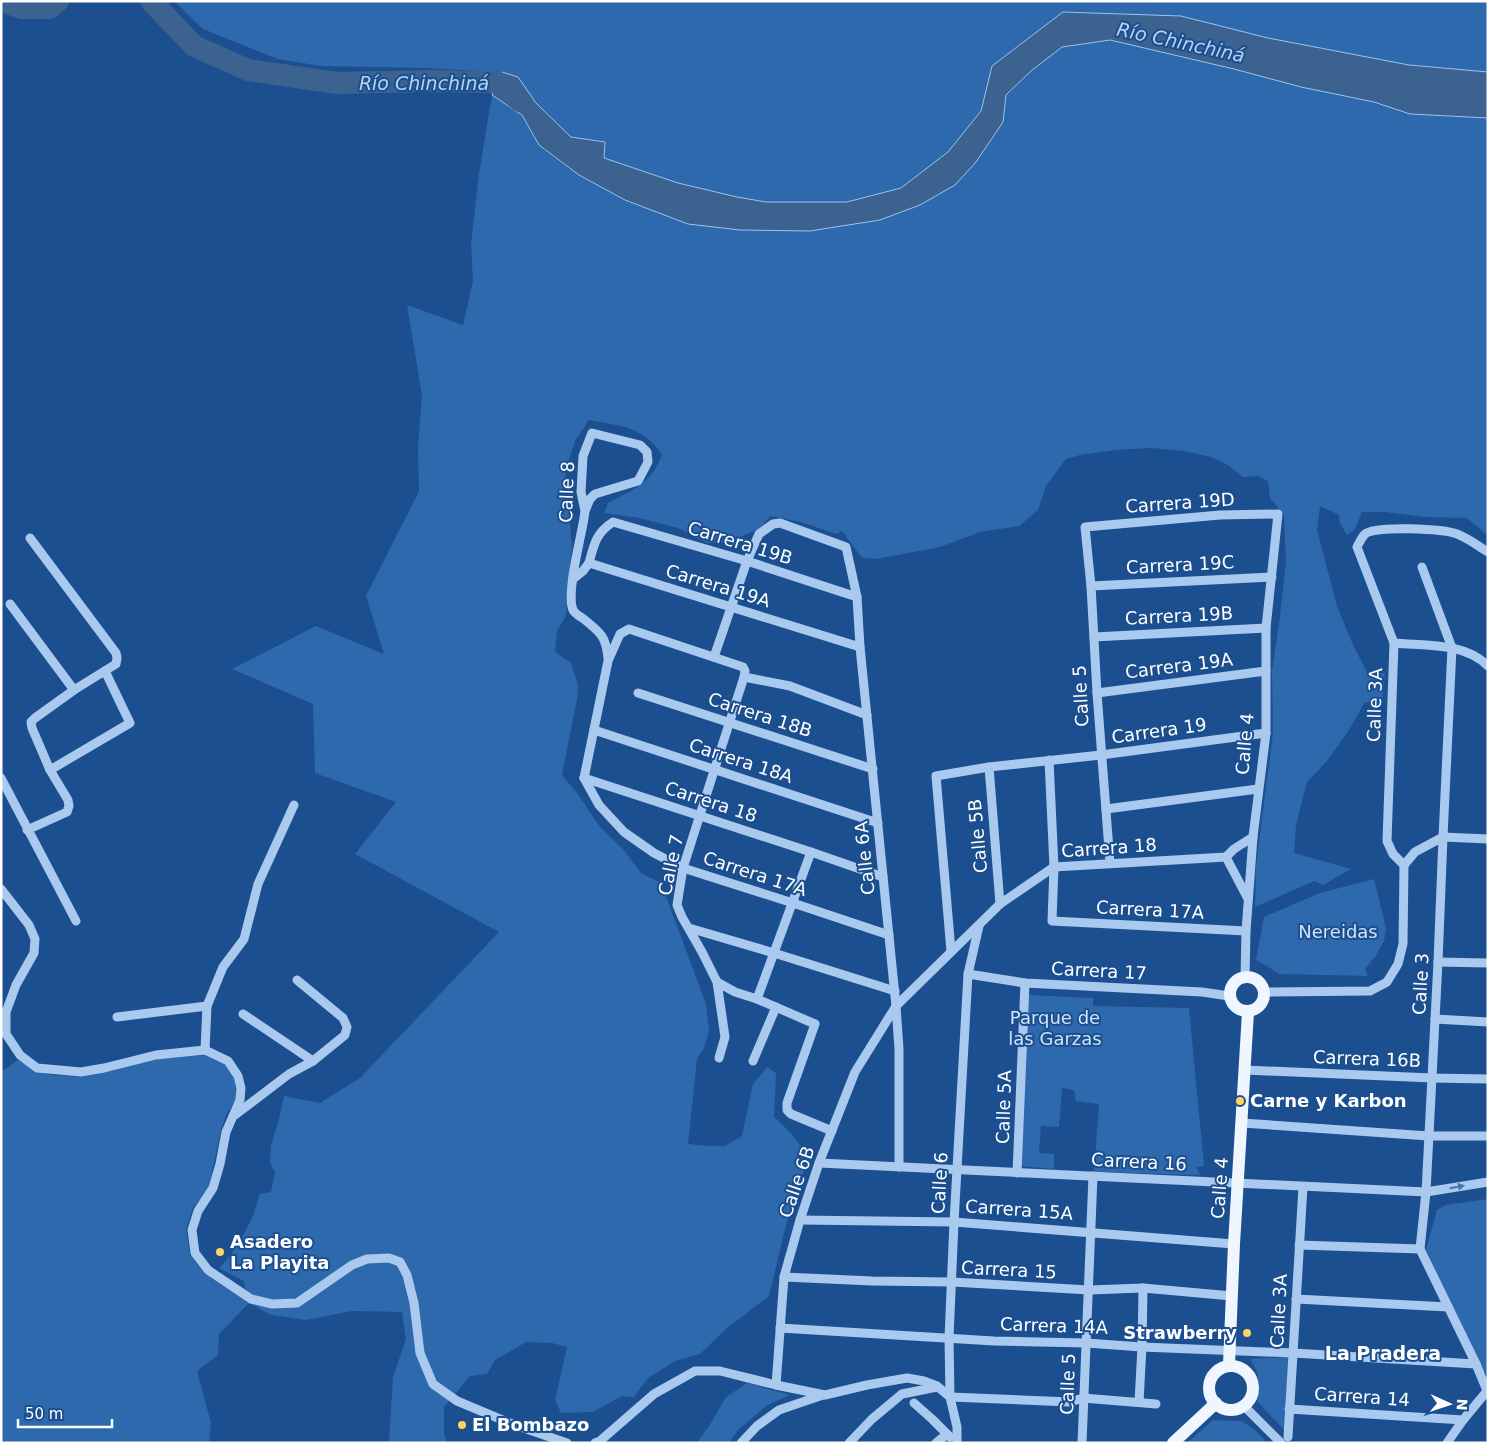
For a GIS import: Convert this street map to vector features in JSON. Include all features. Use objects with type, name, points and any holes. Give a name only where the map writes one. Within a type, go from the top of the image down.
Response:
[{"type":"main road","points":[[1245,977],[1250,977],[1260,982],[1264,992],[1264,1000],[1259,1007],[1248,1012],[1236,1008],[1230,996],[1232,985],[1245,977]]},
{"type":"main road","name":"Calle 4","points":[[1229,1365],[1234,1244],[1248,1012]]},
{"type":"main road","points":[[1229,1365],[1238,1366],[1247,1372],[1252,1380],[1254,1389],[1251,1399],[1244,1406],[1229,1410],[1222,1408],[1216,1403],[1211,1396],[1209,1388],[1214,1373],[1229,1365]]},
{"type":"main road","points":[[1173,1443],[1216,1403]]},
{"type":"street","name":"Calle 8","points":[[585,511],[581,492],[583,456],[592,433],[640,445],[647,452],[648,462],[638,481],[595,494],[590,500],[585,511],[573,579],[571,602],[574,612],[605,639],[608,660]]},
{"type":"street","name":"Carrera 19D","points":[[1085,527],[1220,515],[1278,514]]},
{"type":"street","name":"Calle 4","points":[[1245,977],[1246,931],[1253,837],[1266,733],[1266,628],[1278,514]]},
{"type":"street","name":"Carrera 19B","points":[[589,563],[595,542],[603,528],[613,522],[747,561],[857,597]]},
{"type":"street","name":"Calle 6A","points":[[747,561],[759,534],[773,524],[780,522],[846,547],[857,597],[860,647],[895,992],[899,1049],[899,1167]]},
{"type":"street","name":"Calle 5","points":[[1085,527],[1091,586],[1101,755],[1110,863]]},
{"type":"street","name":"Calle 3A","points":[[1404,865],[1393,854],[1387,841],[1394,643],[1357,547],[1365,533],[1385,528],[1456,533],[1488,552]]},
{"type":"street","points":[[27,830],[67,812],[69,806],[68,800],[50,770],[31,722],[74,690],[116,664],[118,658],[30,538]]},
{"type":"street","points":[[714,657],[747,561]]},
{"type":"street","points":[[573,579],[589,563]]},
{"type":"street","name":"Carrera 19A","points":[[589,563],[860,647]]},
{"type":"street","name":"Calle 3","points":[[1420,1249],[1429,1136],[1452,648],[1422,567]]},
{"type":"street","name":"Carrera 19C","points":[[1091,586],[1272,577]]},
{"type":"street","points":[[10,604],[74,690]]},
{"type":"street","name":"Carrera 19B","points":[[1094,637],[1266,628]]},
{"type":"street","points":[[584,778],[608,660],[620,634],[630,629],[743,667],[745,671],[744,677],[790,686],[867,715]]},
{"type":"street","points":[[1394,643],[1452,648],[1472,655],[1488,666]]},
{"type":"street","points":[[50,770],[130,723],[105,671]]},
{"type":"street","name":"Carrera 19A","points":[[1097,693],[1266,671]]},
{"type":"street","name":"Calle 7","points":[[719,1058],[725,1037],[717,982],[677,905],[683,868],[744,677]]},
{"type":"street","name":"Carrera 18B","points":[[638,693],[873,769]]},
{"type":"street","name":"Carrera 18A","points":[[594,730],[878,823]]},
{"type":"street","name":"Carrera 19","points":[[951,950],[936,776],[989,766],[1101,755],[1266,733]]},
{"type":"street","points":[[1049,760],[1054,867]]},
{"type":"street","name":"Calle 5B","points":[[989,766],[1000,904]]},
{"type":"street","points":[[1,778],[76,921]]},
{"type":"street","name":"Carrera 18","points":[[584,778],[883,877]]},
{"type":"street","name":"Carrera 17A","points":[[584,778],[600,805],[624,832],[654,853],[683,868],[889,935]]},
{"type":"street","points":[[1106,810],[1258,789]]},
{"type":"street","points":[[205,1050],[207,1006],[223,967],[244,939],[258,884],[294,805]]},
{"type":"street","points":[[1248,898],[1226,857],[1234,849],[1253,837]]},
{"type":"street","points":[[1264,992],[1370,991],[1387,982],[1398,964],[1403,944],[1404,865],[1416,852],[1443,837],[1488,839]]},
{"type":"street","points":[[757,999],[811,852]]},
{"type":"street","name":"Carrera 18","points":[[896,1006],[1000,904],[1054,867],[1226,857]]},
{"type":"street","name":"Carrera 17A","points":[[1054,867],[1052,922],[1246,931]]},
{"type":"street","points":[[1,889],[29,925],[35,939],[34,953],[16,985],[6,1012],[6,1034],[20,1055],[37,1068],[81,1072],[156,1055],[205,1050],[228,1061],[238,1076],[241,1088],[240,1100],[226,1132],[213,1188],[198,1211],[192,1230],[195,1253],[208,1270],[251,1299],[272,1304],[297,1302],[352,1265],[366,1259],[389,1258],[400,1262],[408,1275],[414,1303],[420,1353],[433,1384],[457,1401],[512,1424],[567,1443]]},
{"type":"street","name":"Calle 6","points":[[956,1443],[957,1427],[950,1397],[949,1338],[954,1222],[968,974],[979,926]]},
{"type":"street","points":[[689,928],[895,992]]},
{"type":"street","points":[[1438,962],[1488,963]]},
{"type":"street","name":"Carrera 17","points":[[968,974],[1025,983],[1202,992],[1230,996]]},
{"type":"street","points":[[233,1117],[289,1074],[313,1061],[345,1035],[347,1027],[343,1018],[297,980]]},
{"type":"street","points":[[717,982],[736,992],[776,1006],[815,1024],[787,1103],[787,1110],[791,1114],[832,1131]]},
{"type":"street","name":"Calle 5A","points":[[1017,1173],[1025,983]]},
{"type":"street","points":[[117,1016],[207,1006]]},
{"type":"street","points":[[754,1060],[776,1006]]},
{"type":"street","name":"Calle 6B","points":[[776,1385],[784,1277],[800,1220],[819,1163],[855,1072],[896,1006]]},
{"type":"street","points":[[242,1014],[313,1061]]},
{"type":"street","points":[[1435,1019],[1488,1022]]},
{"type":"street","name":"Carrera 16B","points":[[1244,1070],[1488,1079]]},
{"type":"street","points":[[1242,1123],[1429,1136],[1488,1136]]},
{"type":"street","name":"Carrera 16","points":[[819,1163],[1426,1192],[1488,1182]]},
{"type":"street","name":"Calle 5","points":[[1082,1443],[1093,1176]]},
{"type":"street","name":"Calle 3A","points":[[1285,1440],[1293,1353],[1303,1186]]},
{"type":"street","name":"Carrera 15A","points":[[800,1220],[954,1222],[1234,1244]]},
{"type":"street","points":[[1299,1245],[1420,1249],[1476,1364],[1487,1391],[1447,1443]]},
{"type":"street","name":"Carrera 15","points":[[784,1277],[952,1282],[1089,1290],[1143,1288],[1232,1296]]},
{"type":"street","points":[[1139,1402],[1143,1288]]},
{"type":"street","points":[[1296,1299],[1448,1307]]},
{"type":"street","name":"Carrera 14A","points":[[780,1328],[949,1338],[1293,1353],[1476,1364]]},
{"type":"street","points":[[595,1443],[600,1441],[654,1394],[695,1371],[720,1371],[825,1395]]},
{"type":"street","points":[[741,1443],[757,1426],[778,1410],[825,1395],[907,1378],[937,1386],[950,1397],[1070,1402],[1083,1398],[1156,1404]]},
{"type":"street","points":[[849,1443],[872,1419],[902,1394],[937,1386]]},
{"type":"street","points":[[914,1403],[956,1443]]},
{"type":"street","points":[[1244,1406],[1285,1440]]},
{"type":"street","name":"Carrera 14","points":[[1289,1409],[1463,1420]]},
{"type":"street","points":[[936,1443],[947,1434]]},
{"type":"green space","points":[[174,1],[1488,1],[1488,72],[1409,65],[1268,38],[1181,16],[1063,12],[992,66],[981,111],[948,152],[901,188],[847,202],[766,202],[678,183],[604,158],[604,142],[571,137],[536,103],[517,77],[502,72],[321,66],[278,59],[203,29]]},
{"type":"green space","points":[[1110,40],[1301,87],[1374,102],[1410,114],[1488,118],[1488,536],[1467,518],[1425,517],[1385,512],[1362,512],[1355,529],[1347,535],[1340,523],[1339,515],[1320,506],[1317,530],[1337,606],[1353,645],[1368,674],[1385,673],[1382,704],[1365,702],[1347,733],[1327,761],[1307,782],[1296,825],[1294,853],[1351,869],[1323,885],[1314,881],[1255,907],[1256,866],[1273,733],[1272,671],[1286,561],[1284,515],[1270,498],[1268,481],[1258,476],[1243,477],[1228,465],[1211,457],[1184,451],[1151,448],[1080,455],[1066,459],[1046,486],[1038,510],[1019,526],[980,532],[940,547],[876,559],[862,558],[842,531],[836,534],[801,522],[770,516],[761,528],[729,542],[707,543],[678,528],[639,518],[604,513],[608,503],[634,489],[648,478],[658,464],[662,454],[646,438],[630,429],[589,420],[575,441],[565,472],[572,546],[566,616],[557,631],[555,652],[571,663],[578,685],[562,775],[600,827],[623,849],[641,873],[661,883],[706,1004],[709,1031],[704,1048],[697,1059],[688,1144],[725,1146],[742,1136],[753,1084],[767,1067],[776,1073],[774,1117],[791,1133],[808,1157],[786,1225],[769,1296],[726,1329],[700,1354],[675,1361],[648,1378],[634,1397],[622,1396],[593,1412],[561,1413],[555,1400],[567,1347],[552,1343],[526,1342],[495,1360],[487,1374],[470,1376],[444,1407],[444,1433],[447,1443],[389,1443],[393,1377],[406,1339],[402,1312],[352,1311],[306,1320],[271,1315],[249,1303],[219,1334],[218,1355],[197,1371],[211,1423],[209,1443],[1,1443],[1,1072],[19,1059],[37,1071],[52,1075],[82,1077],[157,1059],[205,1055],[226,1065],[234,1078],[237,1088],[236,1100],[226,1115],[221,1130],[209,1187],[193,1208],[186,1229],[190,1255],[204,1273],[248,1303],[244,1281],[219,1268],[232,1253],[244,1234],[254,1213],[259,1194],[271,1192],[275,1172],[270,1163],[271,1145],[284,1096],[320,1103],[360,1078],[499,932],[355,854],[396,802],[315,773],[313,704],[232,669],[316,626],[384,654],[366,596],[419,491],[418,446],[422,396],[407,305],[463,325],[473,281],[471,244],[479,174],[492,95],[522,115],[539,146],[579,175],[624,200],[740,230],[955,185],[976,162],[1003,122],[1006,95],[1031,71],[1062,47]]},
{"type":"green space","name":"Nereidas","points":[[1374,879],[1386,928],[1384,941],[1377,954],[1365,969],[1368,976],[1280,974],[1256,960],[1264,917],[1320,893]]},
{"type":"green space","name":"Parque de las Garzas","points":[[1029,995],[1093,998],[1093,1006],[1189,1008],[1204,1166],[1196,1167],[1200,1175],[1094,1172],[1099,1104],[1076,1101],[1074,1090],[1062,1088],[1059,1127],[1041,1126],[1039,1153],[1054,1154],[1054,1169],[1020,1166],[1026,998]]},
{"type":"green space","points":[[1488,1199],[1488,1373],[1481,1371],[1426,1250],[1437,1210],[1446,1205]]},
{"type":"green space","points":[[1288,1357],[1286,1432],[1257,1401],[1259,1385],[1257,1372],[1250,1359]]},
{"type":"green space","points":[[747,1383],[790,1395],[766,1406],[739,1429],[729,1443],[697,1443],[726,1397]]},
{"type":"green space","points":[[1213,1420],[1242,1421],[1255,1430],[1267,1443],[1187,1443]]},
{"type":"water","points":[[1063,12],[1181,16],[1268,38],[1409,65],[1488,72],[1488,118],[1410,114],[1374,102],[1301,87],[1110,40],[1062,47],[1031,71],[1006,95],[1003,122],[976,162],[955,185],[920,205],[880,220],[810,231],[740,230],[688,224],[625,200],[579,175],[539,145],[522,115],[492,95],[502,72],[518,77],[536,103],[571,137],[605,142],[604,158],[678,183],[766,202],[847,202],[901,188],[948,152],[981,111],[992,66]]},
{"type":"waterway","name":"Río Chinchiná","points":[[2,1],[22,8],[50,8],[58,1]]},
{"type":"waterway","name":"Río Chinchiná","points":[[151,1],[194,46],[248,70],[337,83],[497,82],[520,101]]},
{"type":"place","name":"Carne y Karbon","points":[[1240,1101]]},
{"type":"place","name":"Asadero La Playita","points":[[220,1252]]},
{"type":"place","name":"Strawberry","points":[[1247,1333]]},
{"type":"place","name":"El Bombazo","points":[[462,1425]]},
{"type":"district","name":"La Pradera","points":[[1383,1353]]}]
